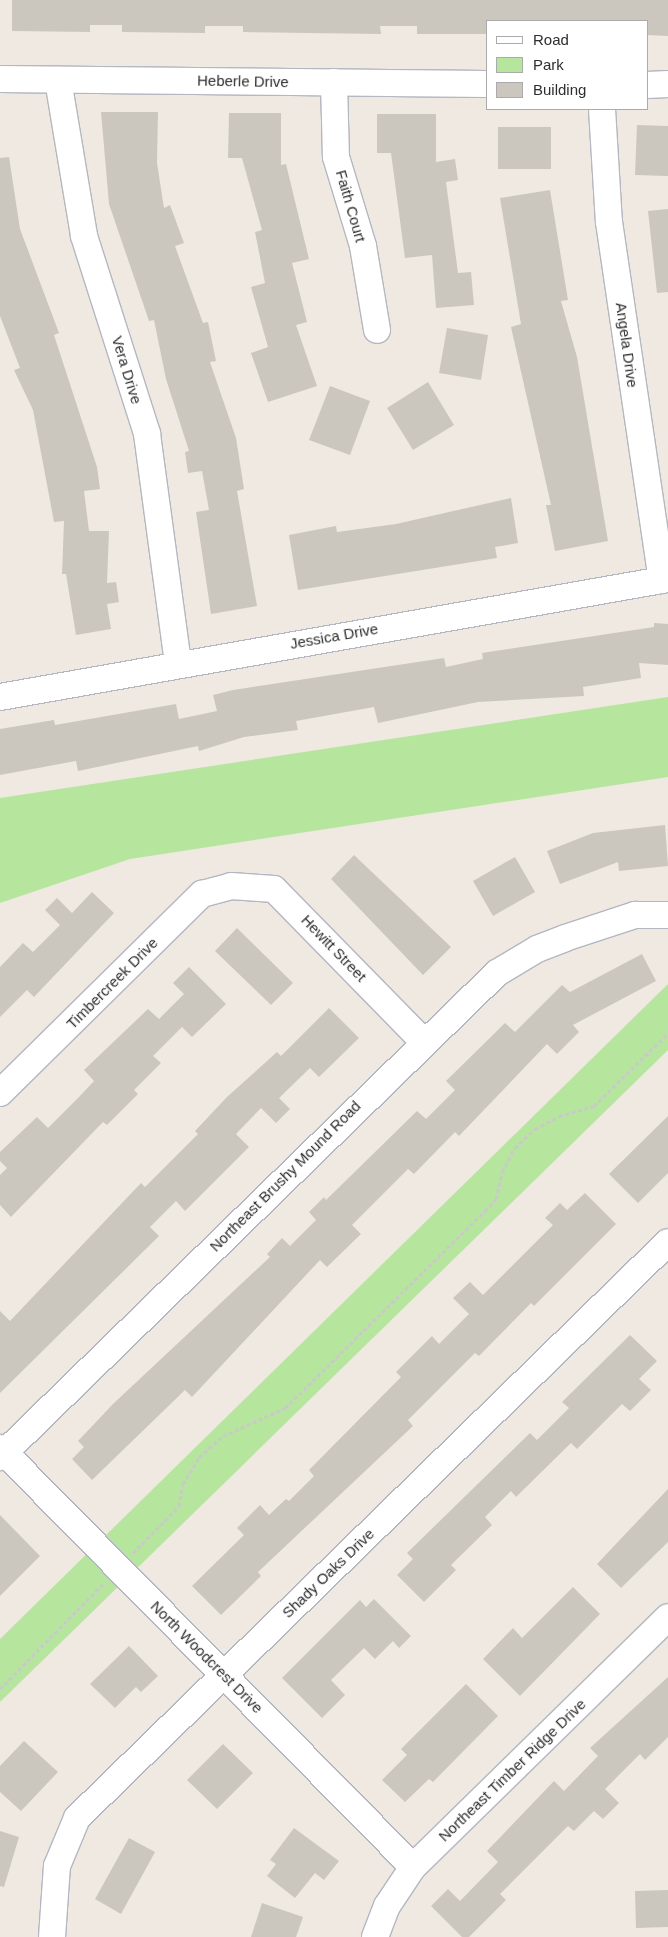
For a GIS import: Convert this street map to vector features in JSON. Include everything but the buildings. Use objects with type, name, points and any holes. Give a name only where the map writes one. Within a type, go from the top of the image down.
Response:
[{"type":"street","name":"Heberle Drive","points":[[0,79],[486,84]]},
{"type":"street","name":"Vera Drive","points":[[58,80],[84,236],[147,434],[178,663]]},
{"type":"street","name":"Faith Court","points":[[334,82],[336,157],[363,246],[377,330]]},
{"type":"street","points":[[648,84],[668,84]]},
{"type":"street","name":"Angela Drive","points":[[602,110],[609,222],[665,579]]},
{"type":"street","name":"Jessica Drive","points":[[0,697],[178,663],[665,579]]},
{"type":"street","name":"Hewitt Street","points":[[230,886],[256,885],[280,894],[423,1041]]},
{"type":"street","name":"Timbercreek Drive","points":[[0,1093],[202,894],[230,886]]},
{"type":"street","name":"Northeast Brushy Mound Road","points":[[1,1452],[423,1041],[497,973],[537,949],[593,929],[635,915],[668,915]]},
{"type":"street","name":"Shady Oaks Drive","points":[[52,1937],[57,1866],[78,1818],[668,1242]]},
{"type":"street","name":"North Woodcrest Drive","points":[[1,1452],[413,1867]]},
{"type":"street","name":"Northeast Timber Ridge Drive","points":[[375,1937],[387,1906],[413,1867],[668,1617]]},
{"type":"path","points":[[1,1688],[179,1506],[183,1484],[199,1457],[223,1436],[285,1408],[496,1200],[502,1172],[515,1148],[535,1129],[559,1116],[594,1106],[668,1034]]},
{"type":"green space","points":[[668,697],[668,777],[130,859],[0,903],[0,798]]},
{"type":"green space","points":[[668,984],[668,1050],[0,1702],[0,1639]]}]
